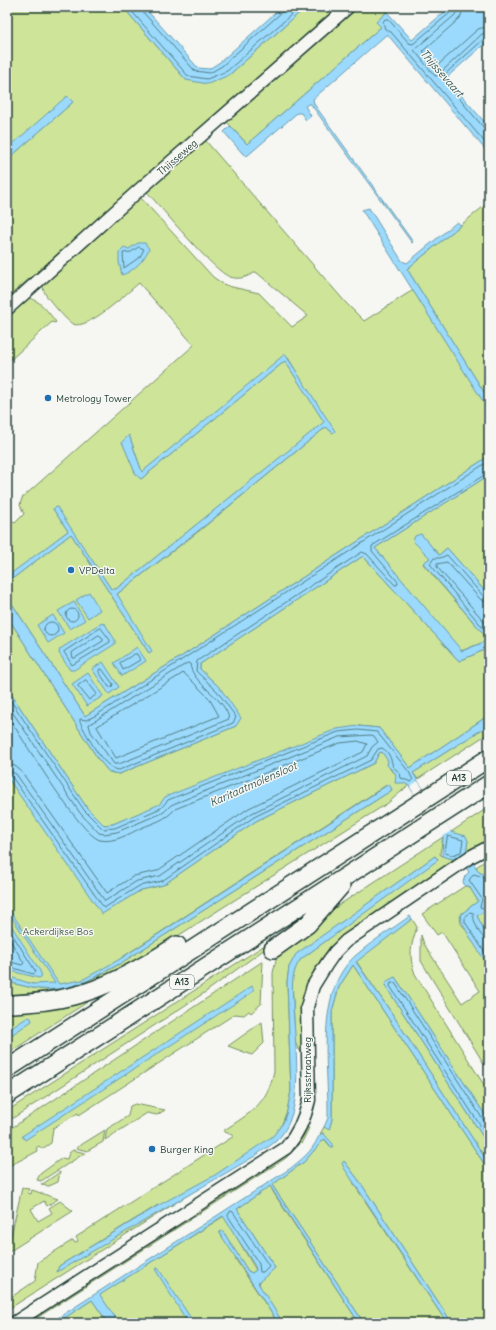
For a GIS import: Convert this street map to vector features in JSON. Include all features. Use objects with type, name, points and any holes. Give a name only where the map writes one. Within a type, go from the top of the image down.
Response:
[{"type":"highway","name":"A13","points":[[7,1069],[489,758]]},
{"type":"highway","name":"A13","points":[[7,1095],[489,784]]},
{"type":"highway","name":"A13","points":[[273,949],[308,924],[356,870]]},
{"type":"highway","name":"A13","points":[[13,1004],[52,1001],[96,989],[158,957],[214,922],[285,889]]},
{"type":"street","name":"Thijsseweg","points":[[7,309],[138,191],[348,7]]},
{"type":"street","name":"Rijksstraatweg","points":[[14,1323],[286,1148],[299,1131],[309,1100],[307,1007],[313,986],[326,965],[335,952],[346,941],[466,860],[489,847]]},
{"type":"green space","points":[[7,7],[123,7],[186,80],[229,75],[306,7],[342,7],[7,298],[7,160],[73,102],[7,149]]},
{"type":"green space","points":[[357,7],[382,7],[387,12],[376,22],[381,27],[247,144],[227,122]]},
{"type":"green space","points":[[205,140],[346,303],[364,321],[413,290],[486,405],[489,404],[489,456],[179,658],[85,716],[7,596],[7,516],[15,523],[24,514],[20,505],[22,498],[194,345],[139,283],[97,317],[79,325],[73,324],[66,319],[49,300],[45,294],[43,283],[140,197],[213,277],[223,284],[259,293],[292,327],[308,316],[256,272],[240,278],[230,277],[222,273],[200,252],[146,191]],"holes":[[[287,356],[333,433],[326,427],[199,531],[117,594],[149,653],[71,534],[12,579],[10,575],[68,531],[53,509],[57,508],[111,589],[116,589],[325,422],[285,361],[141,479],[129,435],[142,472]]]},
{"type":"green space","points":[[489,202],[489,400],[407,269]]},
{"type":"green space","points":[[27,298],[40,303],[56,322],[52,322],[7,363],[7,313]]},
{"type":"green space","points":[[489,475],[489,596],[447,548],[439,555],[421,535],[430,558],[423,564],[489,640],[461,651],[375,548]]},
{"type":"green space","points":[[363,556],[459,661],[489,648],[489,715],[410,768],[379,728],[358,726],[113,824],[104,825],[87,808],[7,688],[7,616],[98,759],[109,772],[119,774],[236,726],[220,688],[200,669],[200,664]]},
{"type":"green space","points":[[489,725],[489,733],[418,779],[413,773]]},
{"type":"green space","name":"Ackerdijkse Bos","points":[[382,752],[389,761],[390,769],[409,785],[388,803],[124,970],[93,985],[19,998],[7,997],[7,982],[36,988],[51,989],[73,986],[93,979],[121,963],[392,790],[388,784],[121,958],[121,960],[77,983],[42,986],[7,979],[7,755],[106,911],[141,890],[163,885],[256,821],[374,763],[379,753]]},
{"type":"green space","points":[[489,807],[489,840],[466,852],[468,841],[451,832]]},
{"type":"green space","points":[[443,837],[440,854],[453,859],[446,866],[335,942],[314,970],[308,988],[304,1057],[295,1043],[292,980],[296,965],[301,959],[438,859],[435,856],[297,954],[289,967],[287,982],[291,1091],[287,1111],[276,1139],[7,1310],[7,1300],[35,1281],[38,1262],[73,1240],[75,1243],[78,1241],[76,1237],[234,1136],[223,1131],[249,1113],[262,1100],[271,1083],[274,1071],[273,973],[277,955],[295,937],[342,903]],"holes":[[[158,1205],[161,1209],[58,1271],[59,1266]]]},
{"type":"green space","points":[[489,858],[489,871],[483,874],[479,873],[476,867]]},
{"type":"green space","points":[[465,886],[469,886],[478,901],[460,915],[461,924],[467,930],[489,967],[489,1072],[421,961],[421,935],[424,944],[462,1003],[480,991],[442,932],[437,935],[422,914]]},
{"type":"green space","points":[[483,912],[489,920],[489,939],[477,916]]},
{"type":"green space","points":[[412,919],[417,927],[411,950],[415,974],[489,1093],[489,1121],[395,977],[385,985],[489,1146],[489,1164],[393,1015],[356,961]]},
{"type":"green space","points":[[268,943],[269,946],[207,991],[7,1122],[7,1111]]},
{"type":"green space","points":[[263,961],[261,1004],[251,1013],[249,1011],[244,1015],[235,1014],[79,1115],[78,1113],[53,1128],[51,1143],[42,1149],[39,1146],[36,1148],[38,1151],[7,1167],[7,1131]]},
{"type":"green space","points":[[353,965],[489,1171],[489,1323],[452,1323],[360,1182],[344,1161],[355,1186],[447,1323],[364,1323],[272,1185],[305,1161],[324,1139],[332,1148],[323,1133],[320,1134],[324,1127],[329,1129],[332,1119],[332,1011],[339,987]]},
{"type":"green space","points":[[103,992],[7,1054],[7,1011]]},
{"type":"green space","points":[[262,1022],[264,1043],[252,1055],[228,1046]]},
{"type":"green space","points":[[135,1104],[165,1110],[157,1115],[147,1113],[105,1140],[107,1129],[128,1116],[130,1106]]},
{"type":"green space","points":[[305,1126],[309,1128],[302,1142],[286,1158],[29,1323],[23,1323],[275,1161]]},
{"type":"green space","points":[[105,1130],[103,1142],[87,1151],[76,1148]]},
{"type":"green space","points":[[73,1150],[85,1153],[41,1181],[37,1180],[40,1174],[62,1158],[67,1159],[69,1153]]},
{"type":"green space","points":[[60,1172],[58,1182],[49,1186],[41,1185]]},
{"type":"green space","points":[[270,1186],[359,1323],[283,1323],[260,1288],[259,1281],[275,1268],[237,1209]]},
{"type":"green space","points":[[22,1188],[29,1189],[28,1193],[31,1194],[32,1190],[58,1199],[47,1206],[44,1201],[31,1209],[38,1221],[52,1213],[49,1208],[60,1201],[73,1211],[7,1253]]},
{"type":"green space","points":[[224,1216],[256,1270],[252,1273],[248,1271],[224,1233],[236,1260],[278,1323],[119,1323],[99,1295]]},
{"type":"green space","points":[[92,1300],[108,1323],[57,1323]]},
{"type":"water","points":[[123,7],[144,7],[198,68],[209,69],[220,62],[282,7],[306,7],[229,75],[208,84],[186,80]]},
{"type":"water","name":"Thijssevaart","points":[[450,7],[489,7],[489,40],[446,78],[489,127],[489,154],[387,34],[313,99],[314,104],[413,242],[412,243],[310,103],[305,106],[311,116],[306,120],[301,113],[297,113],[247,156],[243,154],[224,132],[230,126],[247,144],[381,27],[376,22],[387,12],[412,40]]},
{"type":"water","points":[[67,96],[73,102],[7,160],[7,149]]},
{"type":"water","points":[[369,208],[402,261],[407,263],[457,222],[461,225],[407,269],[489,400],[489,404],[486,406],[362,210]]},
{"type":"water","points":[[138,243],[145,243],[149,249],[138,265],[131,271],[122,275],[119,262],[119,252],[124,247],[129,249]]},
{"type":"water","points":[[285,354],[335,431],[333,433],[326,427],[212,520],[117,594],[152,651],[149,653],[71,534],[12,579],[9,575],[68,531],[53,509],[57,507],[111,589],[116,589],[324,422],[285,361],[141,479],[136,475],[122,442],[129,435],[142,472]]},
{"type":"water","points":[[489,456],[489,475],[375,548],[462,651],[489,640],[489,648],[459,661],[363,556],[200,664],[200,669],[220,688],[241,718],[236,726],[119,774],[109,772],[98,759],[7,616],[7,596],[85,716],[179,658]]},
{"type":"water","points":[[421,534],[439,555],[447,548],[489,596],[489,640],[423,563],[430,558],[413,541],[415,536]]},
{"type":"water","points":[[89,592],[100,610],[88,618],[76,600]]},
{"type":"water","points":[[74,602],[85,620],[70,629],[58,611]]},
{"type":"water","points":[[53,615],[64,633],[48,643],[37,625]]},
{"type":"water","points":[[101,623],[105,624],[115,640],[115,644],[74,670],[70,670],[59,653],[60,649]]},
{"type":"water","points":[[137,647],[146,661],[122,676],[114,663]]},
{"type":"water","points":[[103,662],[119,687],[109,694],[92,669]]},
{"type":"water","points":[[88,673],[103,696],[87,706],[72,684]]},
{"type":"water","name":"Karitaatmolensloot","points":[[7,688],[87,808],[104,825],[113,824],[160,804],[165,797],[337,729],[358,726],[379,728],[410,768],[489,715],[489,725],[413,773],[451,832],[466,836],[468,841],[466,852],[479,872],[483,874],[489,871],[489,920],[483,912],[477,916],[489,939],[489,967],[461,920],[460,915],[478,901],[469,886],[465,886],[463,882],[465,876],[469,872],[458,856],[453,859],[442,856],[443,837],[409,786],[404,783],[395,783],[396,774],[387,765],[388,761],[382,752],[379,753],[374,763],[256,821],[163,885],[141,890],[102,914],[7,777]]},
{"type":"water","points":[[389,784],[392,790],[121,963],[93,978],[73,986],[51,989],[36,988],[7,982],[7,976],[32,984],[55,983],[7,910],[7,906],[59,984],[82,980],[120,959]]},
{"type":"water","points":[[435,856],[438,860],[301,959],[295,969],[292,985],[297,1077],[295,1096],[292,1114],[285,1130],[275,1142],[255,1156],[57,1272],[59,1266],[159,1205],[215,1175],[273,1136],[283,1123],[291,1091],[287,982],[289,967],[296,954]]},
{"type":"water","points":[[410,916],[412,919],[356,962],[393,1015],[489,1164],[489,1171],[353,965],[339,987],[332,1011],[332,1119],[329,1130],[324,1127],[328,1118],[326,1032],[334,990],[342,972],[355,956]]},
{"type":"water","points":[[7,919],[40,971],[42,976],[39,978],[7,970]]},
{"type":"water","points":[[395,977],[489,1121],[489,1146],[385,985],[387,981]]},
{"type":"water","points":[[252,986],[254,991],[25,1140],[22,1136]]},
{"type":"water","points":[[28,1017],[31,1018],[32,1021],[7,1038],[7,1031]]},
{"type":"water","points":[[323,1133],[333,1144],[333,1147],[332,1148],[325,1139],[323,1140],[305,1161],[272,1185],[364,1323],[359,1323],[270,1186],[237,1209],[275,1268],[258,1283],[283,1323],[278,1323],[219,1232],[221,1231],[224,1233],[248,1271],[252,1273],[256,1270],[255,1266],[223,1216],[100,1295],[119,1323],[108,1323],[92,1300],[57,1323],[50,1323],[291,1168],[309,1152]]},
{"type":"water","points":[[344,1161],[360,1182],[452,1323],[447,1323],[344,1168],[342,1163]]},
{"type":"water","points":[[158,1268],[194,1323],[188,1323],[155,1269]]},
{"type":"pier","points":[[418,781],[451,831],[442,837],[410,787]]},
{"type":"place","name":"Metrology Tower","points":[[48,398]]},
{"type":"place","name":"VPDelta","points":[[71,570]]},
{"type":"place","name":"Burger King","points":[[152,1149]]}]
